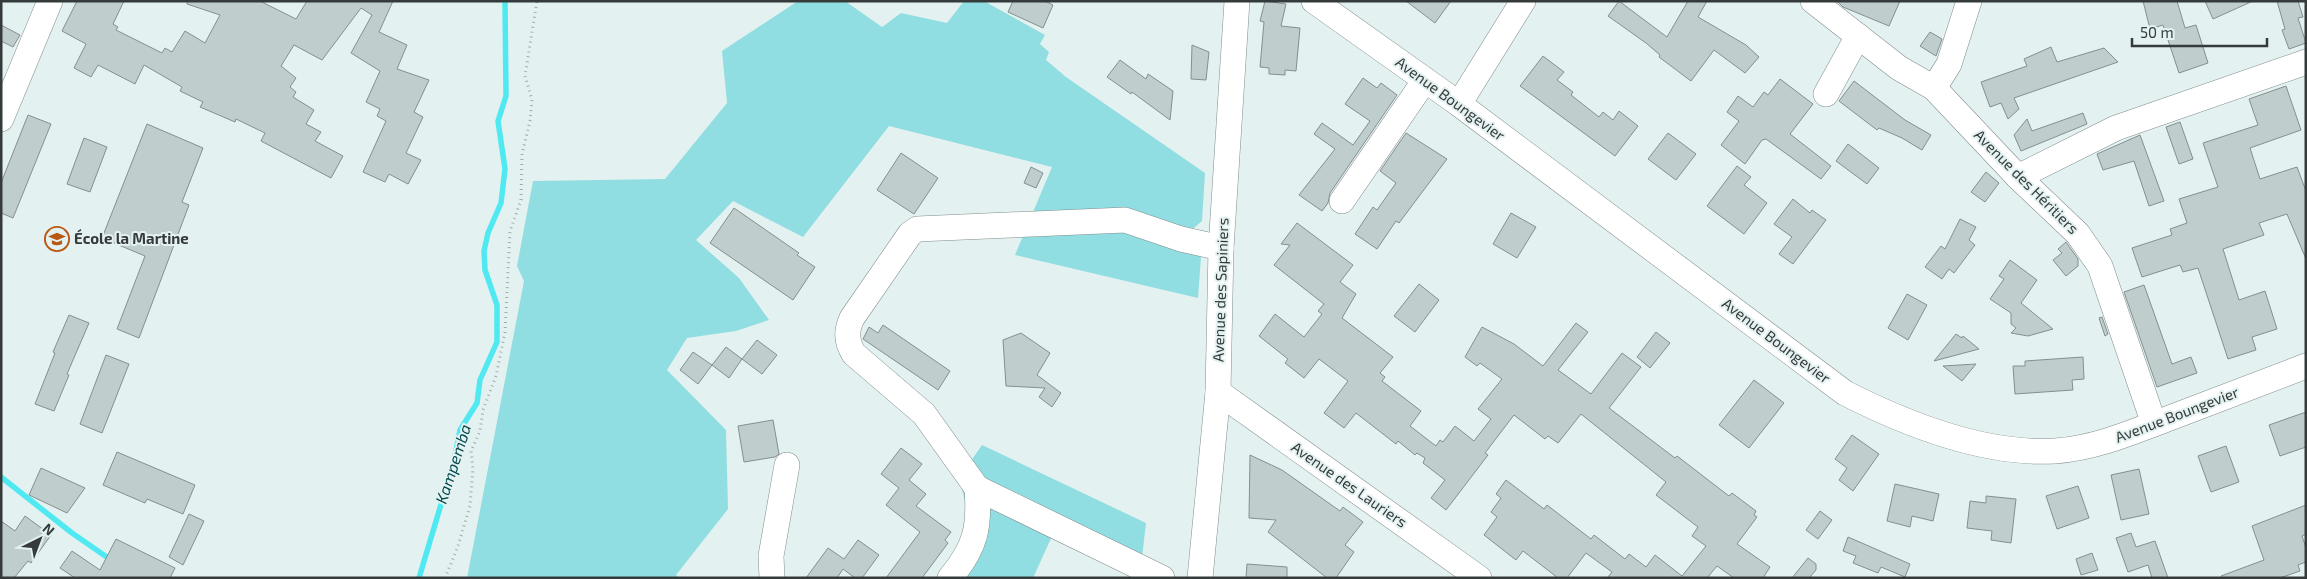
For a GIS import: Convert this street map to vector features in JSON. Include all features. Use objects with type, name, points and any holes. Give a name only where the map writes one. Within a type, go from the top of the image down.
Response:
[{"type":"street","points":[[1,119],[50,1]]},
{"type":"street","name":"Avenue des Sapiniers","points":[[1200,578],[1218,392],[1221,248],[1237,1]]},
{"type":"street","name":"Avenue Boungevier","points":[[1314,1],[1459,104],[1845,393],[1884,413],[1926,428],[2018,450],[2055,451],[2107,443],[2306,366]]},
{"type":"street","points":[[1459,104],[1523,1]]},
{"type":"street","name":"Avenue des Héritiers","points":[[1813,1],[1899,68],[1934,88],[2018,177],[2078,234],[2100,266],[2154,424]]},
{"type":"street","points":[[1934,88],[1949,64],[1968,1]]},
{"type":"street","points":[[1826,94],[1858,36]]},
{"type":"street","points":[[2018,177],[2116,128],[2306,62]]},
{"type":"street","points":[[1342,201],[1425,80]]},
{"type":"street","points":[[1162,578],[977,488],[924,414],[854,354],[848,345],[848,327],[852,318],[910,234],[917,229],[1125,220],[1181,239],[1221,248]]},
{"type":"street","name":"Avenue des Lauriers","points":[[1218,392],[1479,578]]},
{"type":"street","points":[[772,578],[771,556],[787,465]]},
{"type":"street","points":[[950,578],[970,549],[978,530],[977,488]]},
{"type":"path","points":[[445,578],[457,549],[470,506],[473,468],[471,451],[480,432],[483,410],[496,376],[505,332],[510,230],[521,200],[522,154],[530,121],[532,100],[525,76],[537,1]]},
{"type":"shaded area","points":[[798,1],[845,1],[882,27],[901,13],[947,23],[964,1],[984,1],[1045,35],[1040,44],[1049,52],[1046,60],[1066,77],[1205,173],[1202,221],[1181,239],[1201,257],[1198,298],[1015,255],[1052,167],[889,126],[803,237],[733,201],[696,240],[739,278],[769,320],[736,331],[687,338],[667,370],[726,430],[728,509],[676,575],[679,578],[467,578],[524,281],[517,266],[533,181],[665,179],[727,103],[722,51]]},
{"type":"shaded area","points":[[982,445],[1146,523],[1140,575],[1053,534],[1033,578],[938,578],[945,571],[970,520],[959,478]]},
{"type":"building","points":[[77,1],[124,1],[113,24],[118,27],[116,30],[162,53],[165,48],[172,52],[185,31],[205,43],[220,15],[187,4],[187,1],[260,1],[296,19],[307,1],[393,1],[379,32],[407,45],[397,69],[429,80],[414,112],[423,117],[406,153],[421,160],[408,184],[389,174],[385,182],[363,172],[386,121],[377,116],[380,109],[366,102],[380,71],[351,53],[372,15],[361,8],[322,60],[294,45],[281,66],[296,78],[290,87],[296,92],[293,97],[314,110],[306,124],[321,132],[315,141],[343,156],[331,178],[261,141],[265,133],[236,119],[235,122],[200,107],[203,102],[180,91],[182,87],[144,65],[135,84],[98,65],[91,77],[74,68],[86,44],[62,31]]},
{"type":"building","points":[[1013,1],[1045,1],[1053,5],[1043,28],[1008,12]]},
{"type":"building","points":[[1265,1],[1286,4],[1281,26],[1300,28],[1296,71],[1285,70],[1285,75],[1269,74],[1269,68],[1260,67],[1264,22],[1260,21]]},
{"type":"building","points":[[1406,1],[1451,1],[1435,23]]},
{"type":"building","points":[[1619,1],[1667,37],[1688,1],[1707,1],[1698,17],[1746,45],[1759,57],[1745,73],[1714,50],[1691,81],[1659,57],[1660,55],[1646,43],[1608,16]]},
{"type":"building","points":[[1837,1],[1900,1],[1889,26],[1843,7]]},
{"type":"building","points":[[2143,1],[2177,1],[2185,28],[2196,25],[2208,63],[2179,73],[2163,25],[2150,29]]},
{"type":"building","points":[[2205,1],[2253,1],[2213,19]]},
{"type":"building","points":[[2277,1],[2298,1],[2303,17],[2298,18],[2306,43],[2289,49],[2282,30],[2285,29]]},
{"type":"building","points":[[1,25],[20,35],[13,47],[1,41]]},
{"type":"building","points":[[1930,32],[1942,39],[1936,56],[1920,46]]},
{"type":"building","points":[[1192,45],[1209,52],[1206,80],[1191,79]]},
{"type":"building","points":[[2051,47],[2057,62],[2104,48],[2118,62],[2014,98],[2019,109],[2008,119],[2001,103],[1990,107],[1981,82],[2027,66],[2024,59]]},
{"type":"building","points":[[1543,56],[1564,72],[1557,80],[1573,92],[1571,95],[1599,117],[1603,112],[1613,120],[1619,111],[1638,126],[1615,156],[1520,86]]},
{"type":"building","points":[[1120,60],[1146,79],[1148,74],[1173,91],[1170,120],[1132,92],[1131,94],[1107,77]]},
{"type":"building","points":[[1363,78],[1377,88],[1381,83],[1397,95],[1330,193],[1328,203],[1322,211],[1299,195],[1335,149],[1314,134],[1322,123],[1353,145],[1370,121],[1345,104]]},
{"type":"building","points":[[1780,79],[1813,104],[1790,134],[1831,166],[1821,179],[1766,139],[1762,140],[1745,164],[1721,145],[1739,121],[1727,112],[1738,96],[1753,107],[1764,92],[1768,95]]},
{"type":"building","points":[[1854,81],[1905,120],[1931,135],[1922,150],[1902,138],[1879,128],[1877,130],[1839,101]]},
{"type":"building","points":[[2286,86],[2301,130],[2250,148],[2260,179],[2297,167],[2306,191],[2306,259],[2287,214],[2259,223],[2264,235],[2223,249],[2239,300],[2265,291],[2277,329],[2252,337],[2256,350],[2228,359],[2198,268],[2183,272],[2180,265],[2142,277],[2132,248],[2172,235],[2170,229],[2187,223],[2179,199],[2218,187],[2203,143],[2258,125],[2249,99]]},
{"type":"building","points":[[2083,113],[2087,124],[2021,151],[2014,135],[2027,119],[2032,131]]},
{"type":"building","points":[[28,115],[51,124],[13,218],[1,213],[1,183]]},
{"type":"building","points":[[2180,122],[2193,159],[2179,164],[2166,127]]},
{"type":"building","points":[[147,124],[203,148],[182,202],[189,205],[139,338],[117,329],[145,256],[102,238]]},
{"type":"building","points":[[1406,133],[1447,159],[1399,223],[1396,221],[1377,249],[1355,234],[1373,207],[1377,210],[1396,183],[1380,171]]},
{"type":"building","points":[[1668,133],[1696,154],[1676,180],[1648,159]]},
{"type":"building","points":[[2140,135],[2164,201],[2149,206],[2134,161],[2103,170],[2097,154]]},
{"type":"building","points":[[84,138],[107,147],[90,192],[67,184]]},
{"type":"building","points":[[1848,144],[1879,168],[1867,184],[1836,161]]},
{"type":"building","points":[[901,153],[938,178],[914,214],[877,190]]},
{"type":"building","points":[[1737,166],[1751,177],[1744,185],[1767,203],[1744,234],[1707,206]]},
{"type":"building","points":[[1031,167],[1043,173],[1036,188],[1024,183]]},
{"type":"building","points":[[1986,172],[1999,183],[1985,202],[1971,192]]},
{"type":"building","points":[[1793,199],[1810,213],[1812,210],[1826,220],[1793,264],[1779,254],[1792,237],[1774,224]]},
{"type":"building","points":[[734,208],[799,253],[797,255],[815,267],[793,300],[710,243]]},
{"type":"building","points":[[1511,213],[1536,227],[1517,258],[1493,244]]},
{"type":"building","points":[[1960,219],[1976,227],[1969,240],[1975,245],[1954,273],[1949,269],[1942,279],[1925,267],[1941,246],[1945,249]]},
{"type":"building","points":[[1297,223],[1353,265],[1340,282],[1356,294],[1342,318],[1393,357],[1380,373],[1385,377],[1382,381],[1421,411],[1410,426],[1436,446],[1440,440],[1443,442],[1455,426],[1474,441],[1491,419],[1478,409],[1502,379],[1480,363],[1477,366],[1465,357],[1482,327],[1514,344],[1543,366],[1576,323],[1588,332],[1558,370],[1591,394],[1622,353],[1641,367],[1609,408],[1675,458],[1677,456],[1729,496],[1732,493],[1756,511],[1754,515],[1757,517],[1737,544],[1770,567],[1763,578],[1734,578],[1717,566],[1707,578],[1607,578],[1612,572],[1586,553],[1567,578],[1558,578],[1523,551],[1516,560],[1484,535],[1497,517],[1491,512],[1501,498],[1496,494],[1506,480],[1544,509],[1547,505],[1591,539],[1594,535],[1625,559],[1629,554],[1646,567],[1655,555],[1682,576],[1706,546],[1692,536],[1698,527],[1656,495],[1666,482],[1581,414],[1558,443],[1548,436],[1545,439],[1514,415],[1485,453],[1488,455],[1446,510],[1431,498],[1445,480],[1423,463],[1425,458],[1417,453],[1415,455],[1398,441],[1396,444],[1356,413],[1344,428],[1324,413],[1348,381],[1319,359],[1304,378],[1285,363],[1288,359],[1259,336],[1275,314],[1304,337],[1322,314],[1318,311],[1324,304],[1274,265],[1290,245],[1281,244]]},
{"type":"building","points":[[2066,242],[2078,259],[2078,266],[2066,276],[2053,260],[2062,253],[2058,249]]},
{"type":"building","points":[[2010,260],[2037,280],[2021,303],[2053,329],[2028,336],[2011,333],[2016,328],[2011,324],[2011,313],[1990,299],[2004,279],[1999,276]]},
{"type":"building","points":[[1419,284],[1439,300],[1415,332],[1394,316]]},
{"type":"building","points":[[2144,285],[2172,364],[2191,357],[2197,373],[2157,387],[2124,292]]},
{"type":"building","points":[[1907,294],[1927,305],[1908,340],[1888,328]]},
{"type":"building","points":[[69,315],[89,323],[67,374],[69,375],[54,411],[35,404],[55,353],[53,352]]},
{"type":"building","points":[[2102,317],[2108,334],[2105,336],[2099,318]]},
{"type":"building","points":[[883,325],[950,371],[938,390],[863,339],[869,327],[878,333]]},
{"type":"building","points":[[1656,332],[1670,343],[1650,368],[1637,357]]},
{"type":"building","points":[[1021,333],[1050,353],[1037,375],[1061,393],[1052,407],[1039,397],[1045,388],[1006,386],[1003,340]]},
{"type":"building","points":[[1956,334],[1962,338],[1963,336],[1979,349],[1934,361]]},
{"type":"building","points":[[757,340],[777,355],[762,374],[742,359]]},
{"type":"building","points":[[726,347],[742,359],[729,378],[712,365]]},
{"type":"building","points":[[693,352],[712,365],[698,384],[680,370]]},
{"type":"building","points":[[106,355],[129,364],[102,433],[80,424]]},
{"type":"building","points":[[2083,357],[2084,379],[2072,380],[2073,390],[2015,394],[2013,366],[2025,366],[2025,361]]},
{"type":"building","points":[[1976,364],[1962,381],[1943,366]]},
{"type":"building","points":[[1754,380],[1784,403],[1749,448],[1719,425]]},
{"type":"building","points":[[2306,412],[2306,447],[2280,456],[2269,425]]},
{"type":"building","points":[[773,420],[779,454],[775,457],[744,462],[738,426]]},
{"type":"building","points":[[1852,435],[1879,454],[1853,491],[1839,480],[1847,468],[1835,459]]},
{"type":"building","points":[[2226,446],[2239,482],[2211,492],[2198,456]]},
{"type":"building","points":[[901,448],[922,464],[909,480],[926,494],[916,506],[951,532],[945,540],[948,543],[922,578],[886,578],[920,532],[886,505],[899,488],[881,474]]},
{"type":"building","points":[[117,452],[195,485],[183,514],[147,499],[145,503],[103,485]]},
{"type":"building","points":[[1250,455],[1282,470],[1340,511],[1343,507],[1363,522],[1345,545],[1354,552],[1336,578],[1327,578],[1268,532],[1276,520],[1249,518]]},
{"type":"building","points":[[41,468],[85,488],[67,513],[29,495]]},
{"type":"building","points":[[2139,469],[2149,514],[2121,520],[2111,475]]},
{"type":"building","points":[[1895,484],[1939,494],[1933,521],[1912,516],[1910,527],[1887,521]]},
{"type":"building","points":[[2078,486],[2089,518],[2057,529],[2046,496]]},
{"type":"building","points":[[1986,496],[2016,499],[2011,543],[1991,540],[1992,531],[1967,528],[1970,501],[1986,503]]},
{"type":"building","points":[[2306,505],[2306,534],[2302,536],[2306,548],[2306,562],[2298,565],[2300,571],[2280,578],[2222,578],[2221,576],[2264,560],[2252,526]]},
{"type":"building","points":[[1820,511],[1832,520],[1818,539],[1806,530]]},
{"type":"building","points":[[189,514],[204,521],[183,565],[169,557]]},
{"type":"building","points":[[25,516],[51,535],[31,563],[28,561],[14,578],[1,578],[1,521],[15,531]]},
{"type":"building","points":[[2131,533],[2136,547],[2155,541],[2168,578],[2152,578],[2148,565],[2128,572],[2116,538]]},
{"type":"building","points":[[1848,537],[1910,564],[1905,577],[1881,567],[1878,573],[1853,563],[1856,556],[1843,551]]},
{"type":"building","points":[[116,539],[175,568],[170,578],[75,578],[60,568],[72,551],[100,570]]},
{"type":"building","points":[[858,540],[879,555],[862,578],[855,578],[843,569],[837,578],[806,578],[828,548],[844,559]]},
{"type":"building","points":[[2092,553],[2098,570],[2081,575],[2076,559]]},
{"type":"building","points":[[1808,558],[1816,564],[1816,570],[1809,578],[1792,578]]},
{"type":"building","points":[[1247,564],[1287,567],[1287,578],[1246,578]]},
{"type":"waterway","name":"Kampemba","points":[[419,578],[454,461],[460,430],[477,403],[480,380],[497,342],[497,305],[485,270],[484,251],[488,233],[501,203],[505,169],[498,121],[506,96],[505,1]]},
{"type":"waterway","points":[[1,477],[72,533],[111,560]]},
{"type":"place","name":"École la Martine","points":[[57,239]]}]
